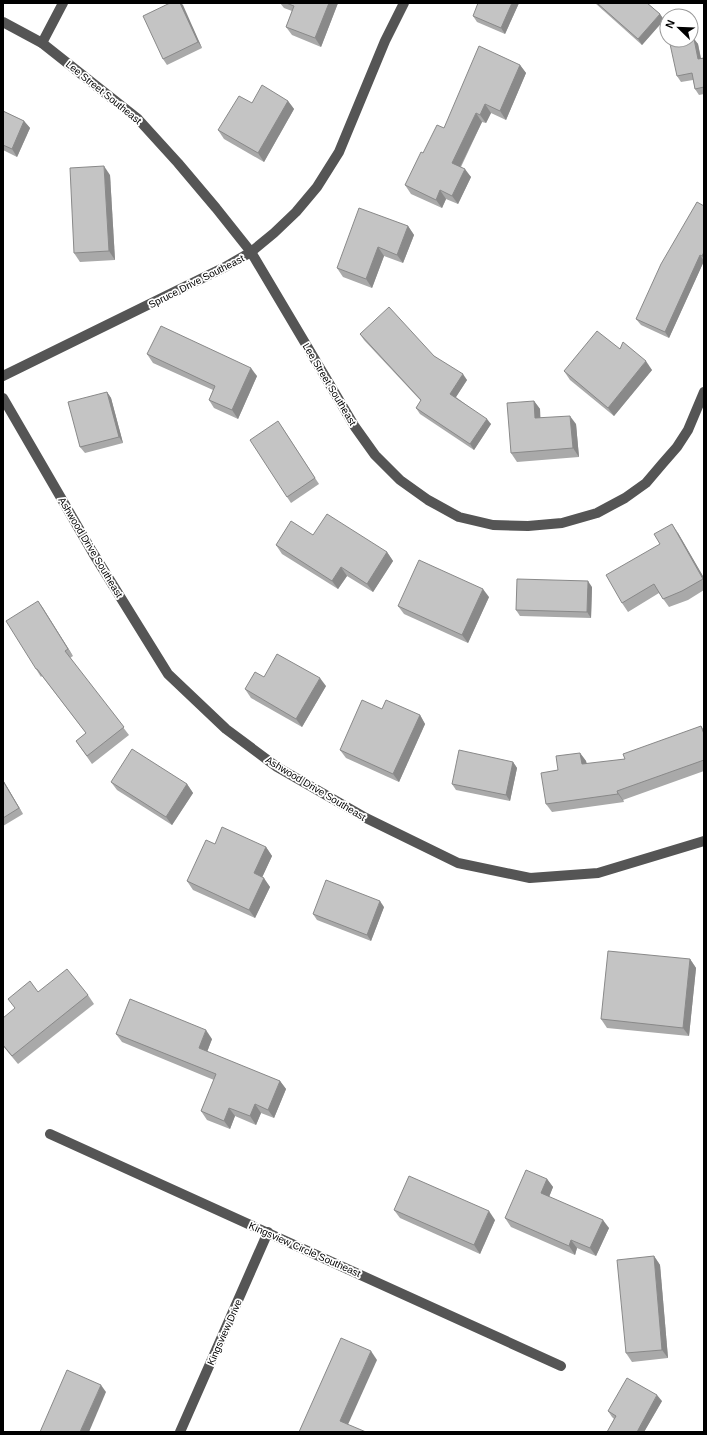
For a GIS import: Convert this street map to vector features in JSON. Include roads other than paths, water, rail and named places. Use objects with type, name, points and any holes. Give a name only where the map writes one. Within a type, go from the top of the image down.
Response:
[{"type":"street","points":[[42,43],[63,3]]},
{"type":"street","name":"Spruce Drive Southeast","points":[[3,376],[225,267],[251,252],[296,212],[317,187],[339,152],[385,42],[404,3]]},
{"type":"street","name":"Lee Street Southeast","points":[[3,22],[42,43],[138,119],[216,208],[251,252],[355,427],[375,455],[400,480],[428,500],[459,516],[493,525],[528,526],[562,523],[597,513],[625,498],[646,483],[677,447],[688,430],[704,392]]},
{"type":"street","name":"Ashwood Drive Southeast","points":[[3,398],[93,554],[168,674],[226,729],[278,767],[366,818],[458,863],[530,878],[598,873],[704,841]]},
{"type":"street","name":"Kingsview Circle Southeast","points":[[50,1134],[561,1366]]},
{"type":"street","name":"Kingsview Drive","points":[[180,1432],[268,1232]]}]
